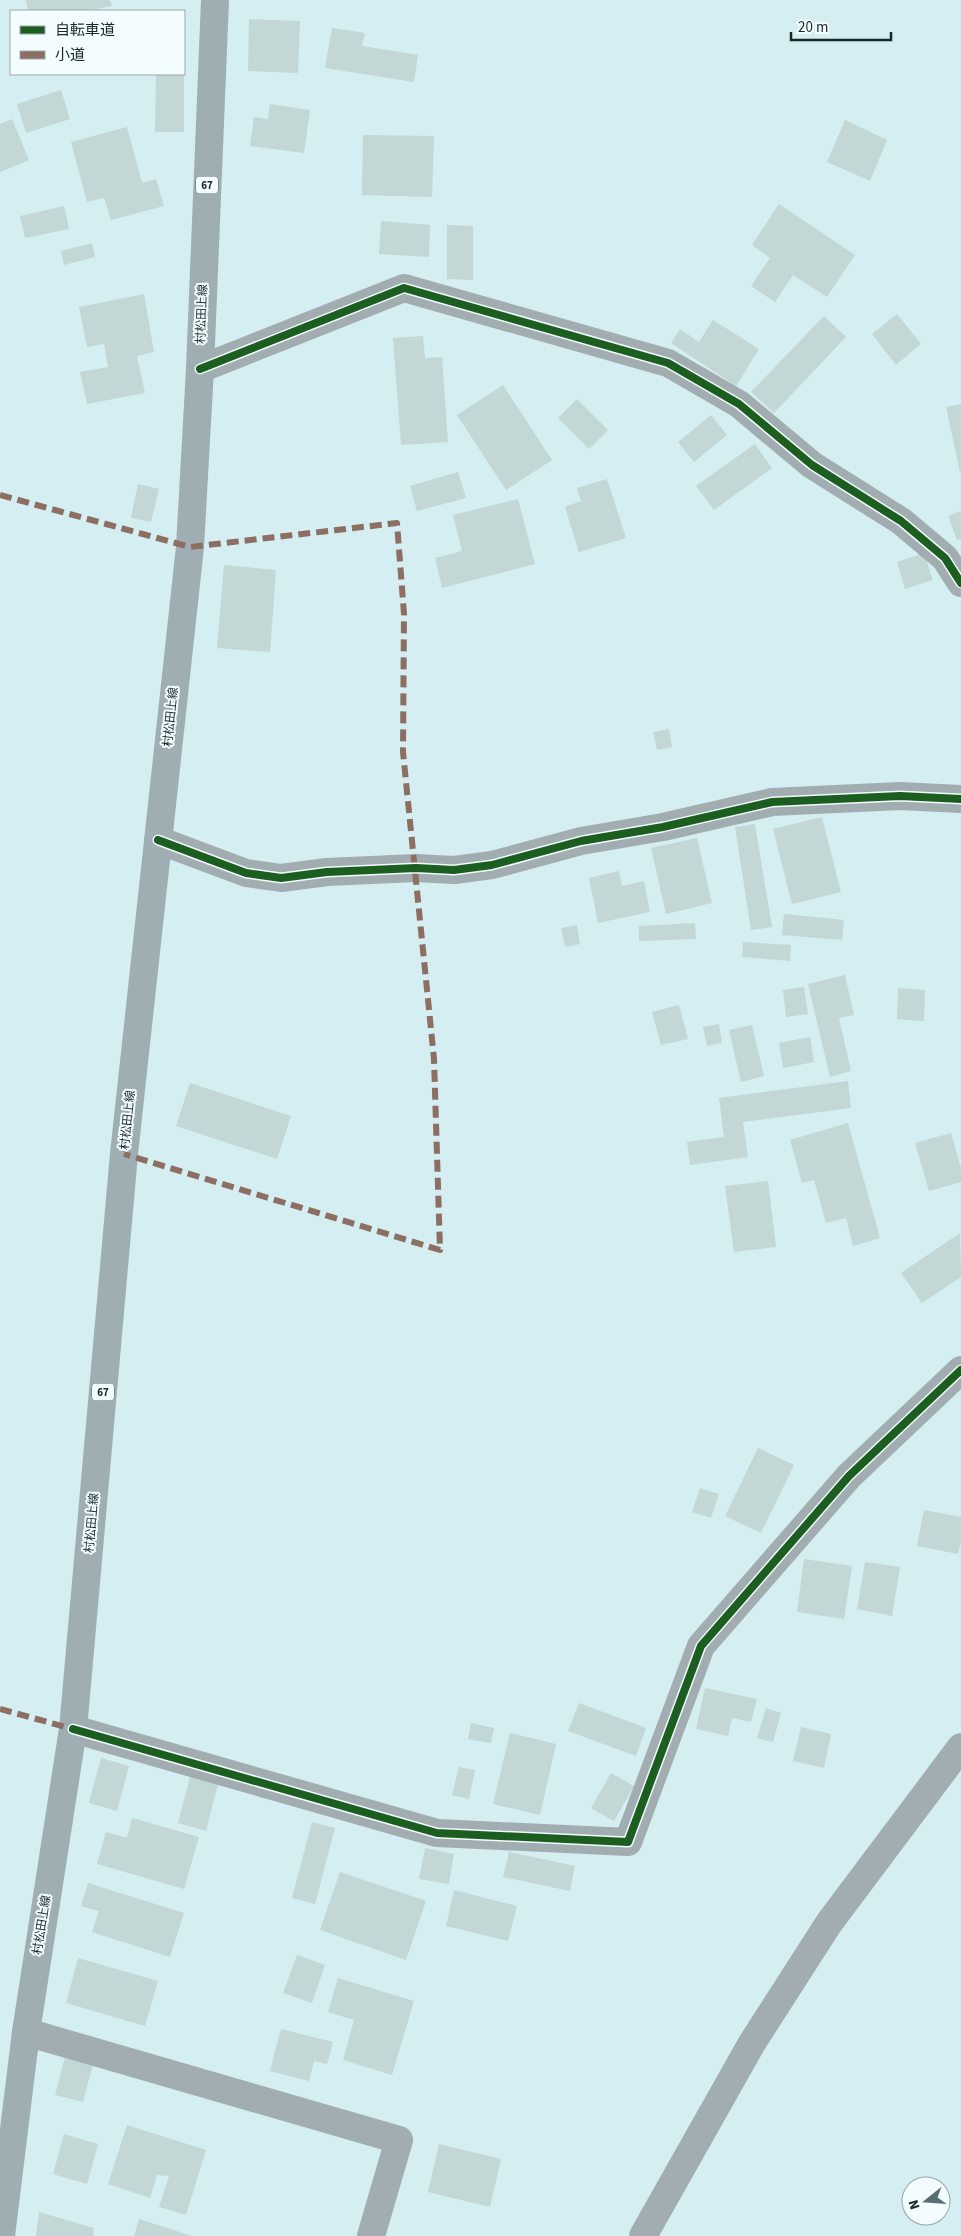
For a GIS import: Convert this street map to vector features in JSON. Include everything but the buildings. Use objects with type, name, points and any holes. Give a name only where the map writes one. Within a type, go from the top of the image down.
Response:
[{"type":"main road","name":"村松田上線","points":[[0,2236],[26,2032],[73,1729],[124,1154],[190,547],[200,369],[215,0]]},
{"type":"street","points":[[200,369],[404,288],[668,364],[739,404],[812,465],[901,521],[945,558],[961,583]]},
{"type":"street","points":[[158,840],[246,873],[281,878],[327,872],[416,868],[454,870],[492,865],[581,841],[663,827],[772,802],[900,796],[961,798]]},
{"type":"street","points":[[73,1729],[437,1833],[628,1842],[701,1646],[849,1476],[961,1370]]},
{"type":"street","points":[[643,2236],[752,2043],[829,1922],[961,1747]]},
{"type":"street","points":[[26,2032],[399,2140],[371,2236]]},
{"type":"marked path","points":[[0,495],[190,547],[397,523],[404,614],[403,752],[434,1059],[440,1250],[124,1154]]},
{"type":"marked path","points":[[0,1709],[73,1729]]},
{"type":"cycle path","points":[[200,369],[404,288],[668,363],[739,404],[812,465],[901,521],[945,558],[961,583]]},
{"type":"cycle path","points":[[158,840],[246,873],[281,878],[327,872],[416,868],[454,870],[492,865],[581,841],[663,827],[772,802],[900,796],[961,799]]},
{"type":"cycle path","points":[[73,1729],[437,1833],[628,1842],[701,1646],[849,1476],[961,1370]]}]
